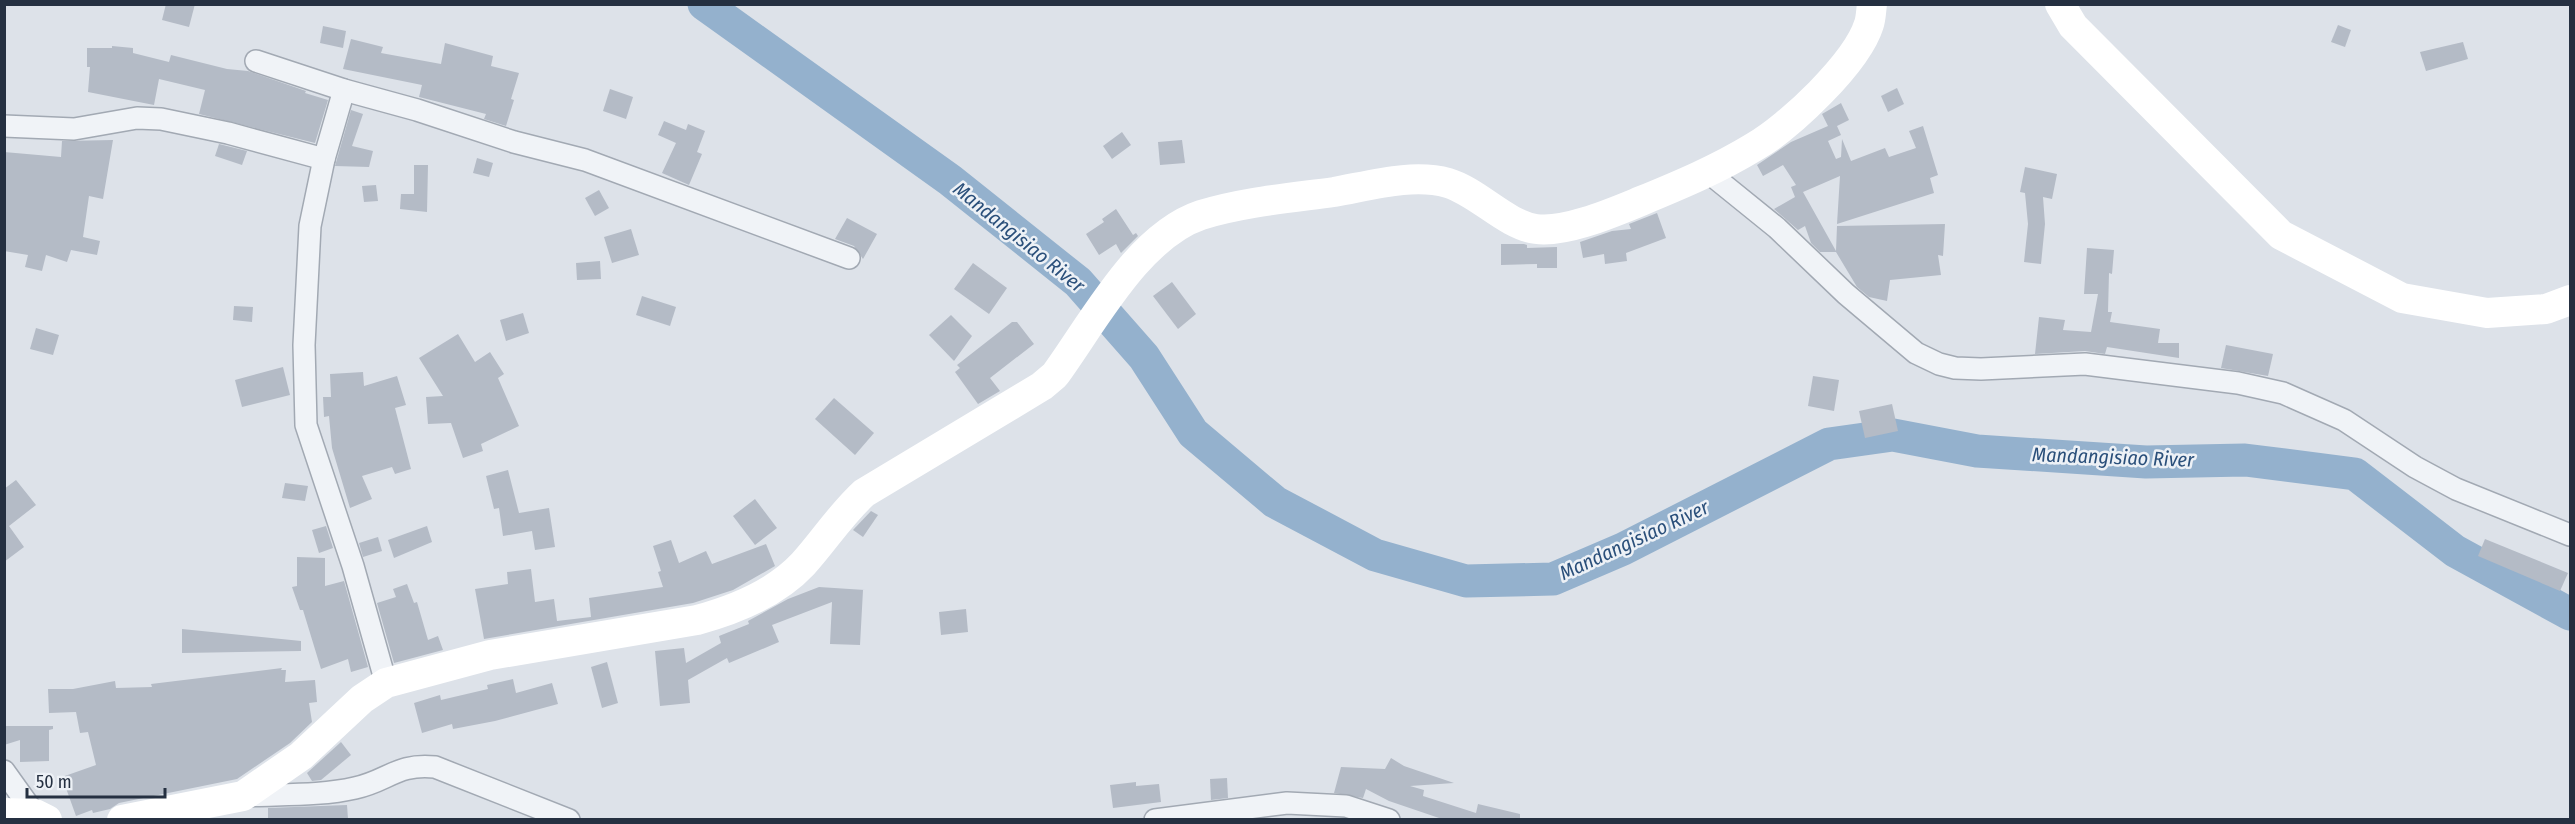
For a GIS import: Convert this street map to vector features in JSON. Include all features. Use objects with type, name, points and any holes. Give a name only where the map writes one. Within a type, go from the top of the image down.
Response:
[{"type":"street","points":[[243,796],[301,756],[362,699],[386,683],[490,655],[697,620],[724,612],[783,581],[802,566],[849,507],[864,493],[1042,386],[1055,375],[1126,275],[1154,242],[1176,227],[1208,213],[1276,200],[1422,179],[1448,183],[1516,221],[1535,229],[1557,228],[1617,211],[1709,172],[1757,146],[1832,81],[1851,57],[1869,25],[1872,4]]},
{"type":"street","points":[[2060,4],[2073,26],[2281,235],[2402,298],[2487,313],[2546,309],[2571,300]]},
{"type":"street","points":[[256,61],[514,142],[585,160],[849,258]]},
{"type":"street","points":[[344,90],[324,159],[310,226],[304,345],[304,410],[306,425],[353,566],[386,683]]},
{"type":"street","points":[[4,126],[74,129],[138,118],[161,119],[228,133],[324,159]]},
{"type":"street","points":[[1709,172],[1777,228],[1846,294],[1916,353],[1939,364],[1955,368],[1980,369],[2085,364],[2238,383],[2283,393],[2343,420],[2415,467],[2456,489],[2571,535]]},
{"type":"street","points":[[122,819],[243,796],[356,788],[400,769],[419,765],[435,767],[569,819]]},
{"type":"street","points":[[4,771],[40,818]]},
{"type":"street","points":[[1155,819],[1287,803],[1346,806],[1389,819]]},
{"type":"street","points":[[4,813],[40,818]]},
{"type":"building","points":[[166,4],[195,4],[189,27],[162,20]]},
{"type":"building","points":[[2338,25],[2351,30],[2345,47],[2331,42]]},
{"type":"building","points":[[323,26],[346,31],[343,48],[320,43]]},
{"type":"building","points":[[351,39],[383,47],[381,53],[441,64],[445,43],[493,56],[491,66],[519,73],[506,126],[484,119],[486,114],[419,97],[422,85],[343,69]]},
{"type":"building","points":[[2463,42],[2468,59],[2426,71],[2420,52]]},
{"type":"building","points":[[112,46],[133,48],[133,53],[169,62],[171,55],[227,69],[248,71],[328,100],[315,143],[199,114],[205,90],[159,79],[154,105],[88,92],[90,67],[87,67],[87,48],[112,48]]},
{"type":"building","points":[[1897,88],[1904,104],[1888,112],[1881,96]]},
{"type":"building","points":[[610,89],[633,97],[626,119],[603,111]]},
{"type":"building","points":[[1841,103],[1849,120],[1837,126],[1841,135],[1828,141],[1836,159],[1841,157],[1842,139],[1851,161],[1885,148],[1889,157],[1916,148],[1909,131],[1923,126],[1938,175],[1930,178],[1934,193],[1837,224],[1840,176],[1803,192],[1836,251],[1837,226],[1945,224],[1943,256],[1938,255],[1941,275],[1890,280],[1887,301],[1869,297],[1857,287],[1836,252],[1820,252],[1811,243],[1805,226],[1798,230],[1774,209],[1795,197],[1791,187],[1796,185],[1783,165],[1763,176],[1757,165],[1791,142],[1828,126],[1822,114]]},
{"type":"building","points":[[351,110],[363,114],[352,146],[373,151],[369,167],[335,166]]},
{"type":"building","points":[[664,121],[686,130],[688,124],[705,131],[697,152],[702,154],[689,185],[662,173],[676,143],[658,135]]},
{"type":"building","points":[[1122,132],[1131,145],[1112,159],[1103,146]]},
{"type":"building","points":[[113,140],[103,199],[89,196],[83,237],[100,241],[97,255],[71,250],[67,262],[46,255],[42,271],[25,267],[28,255],[4,251],[4,152],[61,157],[62,141]]},
{"type":"building","points":[[1182,140],[1185,163],[1160,165],[1158,142]]},
{"type":"building","points":[[219,144],[247,151],[242,165],[215,156]]},
{"type":"building","points":[[477,158],[493,163],[489,177],[473,173]]},
{"type":"building","points":[[414,165],[428,165],[427,212],[400,209],[401,194],[414,194]]},
{"type":"building","points":[[2025,167],[2057,174],[2052,199],[2043,197],[2045,224],[2041,264],[2024,262],[2028,224],[2025,193],[2020,192]]},
{"type":"building","points":[[376,185],[378,201],[364,202],[362,186]]},
{"type":"building","points":[[599,190],[609,208],[595,216],[585,198]]},
{"type":"building","points":[[1116,209],[1133,235],[1136,233],[1138,236],[1121,253],[1116,244],[1099,255],[1086,234],[1104,222],[1102,219]]},
{"type":"building","points":[[1657,213],[1666,238],[1626,253],[1627,261],[1605,264],[1604,254],[1583,258],[1580,242],[1612,231],[1631,229],[1629,224]]},
{"type":"building","points":[[847,218],[877,234],[863,259],[854,246],[835,239]]},
{"type":"building","points":[[631,229],[639,255],[612,263],[604,237]]},
{"type":"building","points":[[1501,244],[1524,244],[1527,248],[1557,247],[1557,268],[1537,268],[1537,264],[1501,265]]},
{"type":"building","points":[[2087,248],[2114,250],[2112,274],[2109,273],[2108,312],[2112,312],[2110,322],[2160,329],[2158,343],[2179,343],[2179,358],[2107,347],[2105,354],[2085,351],[2035,354],[2039,317],[2065,320],[2063,330],[2091,332],[2098,294],[2084,294]]},
{"type":"building","points":[[600,261],[601,279],[577,280],[576,263]]},
{"type":"building","points":[[973,263],[1007,288],[989,314],[954,289]]},
{"type":"building","points":[[1172,282],[1196,314],[1178,329],[1153,296]]},
{"type":"building","points":[[642,296],[676,307],[670,326],[636,315]]},
{"type":"building","points":[[234,306],[253,307],[252,322],[233,320]]},
{"type":"building","points":[[523,313],[529,333],[506,341],[500,320]]},
{"type":"building","points":[[951,315],[972,336],[954,361],[929,335]]},
{"type":"building","points":[[1012,322],[1017,322],[1034,344],[990,378],[1000,391],[978,404],[955,372],[960,368],[957,365]]},
{"type":"building","points":[[36,328],[59,335],[53,355],[30,349]]},
{"type":"building","points":[[458,334],[475,362],[490,352],[504,374],[498,378],[519,426],[481,444],[483,451],[463,458],[451,423],[428,424],[426,397],[443,396],[419,358]]},
{"type":"building","points":[[2226,345],[2273,354],[2268,376],[2221,368]]},
{"type":"building","points":[[283,367],[290,395],[242,407],[235,380]]},
{"type":"building","points":[[363,372],[364,386],[397,376],[406,405],[395,408],[411,469],[395,474],[392,467],[362,476],[372,499],[350,508],[332,448],[329,416],[324,417],[323,397],[331,397],[330,374]]},
{"type":"building","points":[[1813,376],[1839,380],[1834,411],[1808,406]]},
{"type":"building","points":[[834,398],[874,433],[855,455],[815,419]]},
{"type":"building","points":[[1892,404],[1898,431],[1865,438],[1859,411]]},
{"type":"building","points":[[508,470],[519,513],[549,508],[555,547],[535,550],[532,531],[503,536],[499,508],[494,509],[486,476]]},
{"type":"building","points":[[16,480],[36,505],[9,526],[24,547],[4,562],[4,489]]},
{"type":"building","points":[[285,483],[308,486],[305,501],[282,498]]},
{"type":"building","points":[[755,499],[777,528],[755,545],[733,516]]},
{"type":"building","points":[[871,511],[878,515],[863,537],[853,530]]},
{"type":"building","points":[[326,526],[333,548],[319,553],[312,530]]},
{"type":"building","points":[[427,526],[432,542],[394,558],[388,540]]},
{"type":"building","points":[[378,537],[382,551],[363,557],[359,543]]},
{"type":"building","points":[[2485,539],[2568,573],[2560,591],[2478,556]]},
{"type":"building","points":[[671,540],[679,563],[706,551],[712,564],[766,544],[775,566],[733,590],[693,603],[484,639],[475,589],[508,584],[507,572],[531,569],[535,602],[554,599],[557,621],[591,617],[589,598],[663,587],[658,572],[661,571],[653,546]]},
{"type":"building","points":[[297,557],[325,558],[325,586],[344,581],[368,667],[351,672],[348,659],[321,669],[303,610],[300,610],[292,587],[297,586]]},
{"type":"building","points":[[407,584],[414,603],[417,602],[428,640],[438,636],[443,650],[394,663],[377,603],[396,597],[393,589]]},
{"type":"building","points":[[819,587],[865,590],[863,590],[860,645],[830,644],[832,602],[772,625],[779,642],[729,663],[727,658],[688,680],[690,703],[660,706],[655,651],[684,648],[686,663],[721,643],[719,636],[749,624],[748,621],[788,599]]},
{"type":"building","points":[[966,609],[968,632],[941,635],[939,612]]},
{"type":"building","points":[[182,629],[301,641],[301,651],[182,653]]},
{"type":"building","points":[[607,662],[618,703],[602,708],[591,667]]},
{"type":"building","points":[[282,668],[281,670],[286,670],[285,682],[315,680],[317,702],[309,703],[312,722],[290,743],[237,779],[119,803],[110,809],[93,813],[92,810],[76,816],[62,777],[96,765],[88,732],[80,733],[76,712],[49,713],[48,689],[73,689],[115,681],[116,688],[152,687],[151,684]]},
{"type":"building","points":[[513,679],[516,693],[552,683],[558,704],[495,721],[453,729],[452,724],[422,733],[414,703],[440,695],[441,700],[488,689],[487,685]]},
{"type":"building","points":[[4,726],[53,726],[53,729],[49,730],[49,761],[20,762],[20,740],[4,745]]},
{"type":"building","points":[[341,742],[351,755],[321,780],[312,781],[307,773]]},
{"type":"building","points":[[1391,758],[1404,766],[1454,783],[1410,786],[1424,790],[1423,796],[1476,813],[1478,804],[1520,814],[1520,819],[1442,819],[1389,801],[1366,789],[1363,798],[1334,793],[1341,767],[1385,769]]},
{"type":"building","points":[[1227,778],[1228,798],[1211,800],[1210,779]]},
{"type":"building","points":[[1136,782],[1136,786],[1159,784],[1161,802],[1113,808],[1110,785]]},
{"type":"building","points":[[347,805],[348,819],[268,819],[268,808]]},
{"type":"waterway","name":"Mandangisiao River","points":[[704,4],[950,180],[1078,282],[1144,357],[1193,433],[1275,502],[1375,555],[1466,581],[1553,579],[1623,549],[1829,444],[1893,435],[1977,451],[2146,462],[2245,460],[2355,474],[2455,551],[2570,614]]}]
